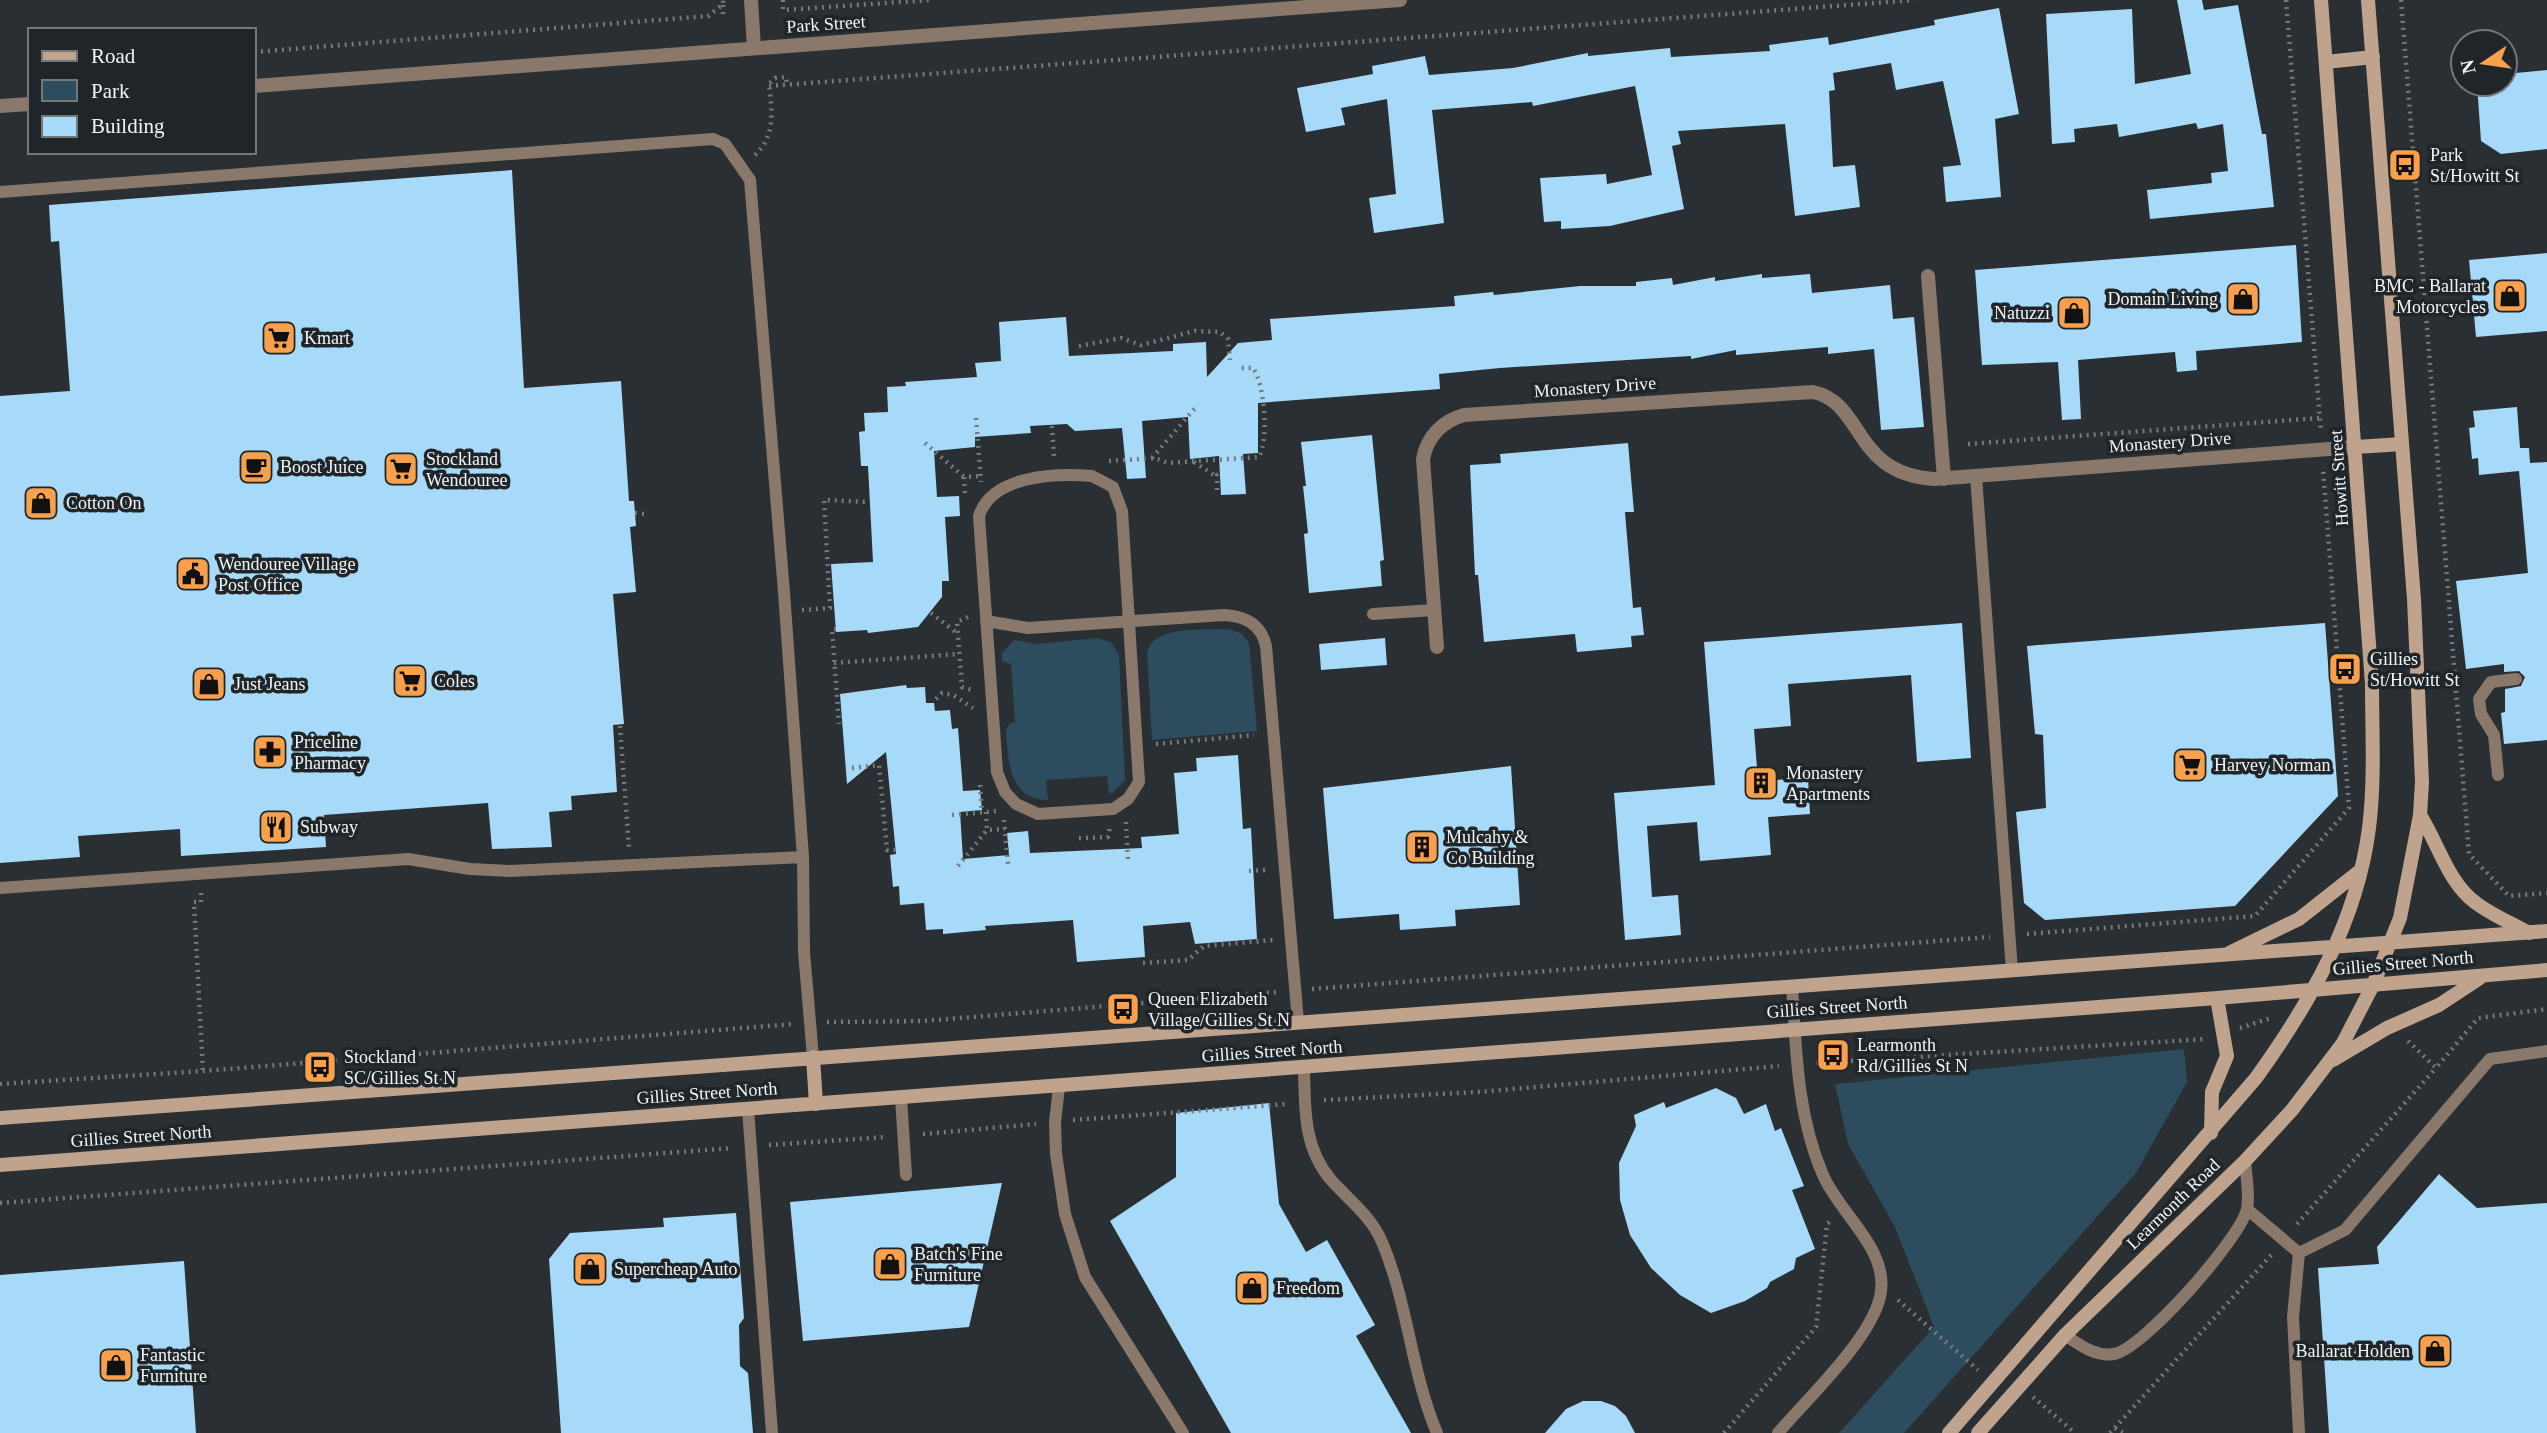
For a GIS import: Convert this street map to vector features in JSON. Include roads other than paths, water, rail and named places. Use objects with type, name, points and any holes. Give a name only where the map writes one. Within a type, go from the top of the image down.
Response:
[{"type":"main road","name":"Howitt Street","points":[[2321,0],[2372,684],[2373,791],[2361,870],[2335,949]]},
{"type":"main road","points":[[2368,0],[2414,599],[2420,815],[2412,865],[2391,944]]},
{"type":"main road","points":[[2326,62],[2373,57]]},
{"type":"main road","points":[[2356,447],[2402,443]]},
{"type":"main road","points":[[2420,815],[2439,845],[2448,869],[2466,895],[2483,908],[2529,933]]},
{"type":"main road","points":[[2221,957],[2299,919],[2361,870]]},
{"type":"main road","name":"Gillies Street North","points":[[0,1118],[2547,932]]},
{"type":"main road","name":"Learmonth Road","points":[[1978,1433],[2065,1335],[2245,1161],[2292,1110],[2332,1060],[2373,985],[2391,944]]},
{"type":"main road","name":"Learmonth Road","points":[[1949,1433],[2211,1133],[2279,1046],[2315,989],[2335,949]]},
{"type":"main road","name":"Gillies Street North","points":[[0,1165],[1059,1087],[2547,970]]},
{"type":"main road","points":[[2332,1060],[2387,1028],[2439,1005],[2483,976]]},
{"type":"main road","points":[[2211,1133],[2212,1092],[2227,1056],[2217,998]]},
{"type":"main road","points":[[813,1057],[816,1104]]},
{"type":"street","points":[[751,0],[754,48]]},
{"type":"street","name":"Park Street","points":[[256,86],[1400,0]]},
{"type":"street","points":[[0,106],[28,104]]},
{"type":"street","points":[[1928,275],[1944,479]]},
{"type":"street","name":"Monastery Drive","points":[[1437,647],[1423,459],[1435,432],[1459,416],[1813,392],[1830,398],[1840,407],[1865,445],[1891,467],[1914,477],[1944,479],[2356,447]]},
{"type":"lane","points":[[0,192],[713,139],[725,144],[749,177],[751,187],[803,857],[804,952],[813,1057]]},
{"type":"lane","points":[[1084,475],[1108,483],[1121,503],[1130,621],[1140,767],[1138,786],[1125,802],[1113,809],[1029,813],[1016,804],[997,775],[979,528],[982,508],[994,494],[1022,481],[1084,475]]},
{"type":"lane","points":[[1976,476],[2012,971]]},
{"type":"lane","points":[[1373,614],[1434,610]]},
{"type":"lane","points":[[986,621],[1031,628],[1234,616],[1254,625],[1264,638],[1298,1022]]},
{"type":"lane","points":[[2498,775],[2494,735],[2481,714],[2479,699],[2491,682],[2516,679]]},
{"type":"lane","points":[[0,888],[408,859],[499,871],[803,857]]},
{"type":"lane","points":[[1778,1433],[1866,1330],[1878,1307],[1882,1285],[1874,1253],[1824,1178],[1806,1132],[1794,1030],[1792,986]]},
{"type":"lane","points":[[2299,1253],[2345,1230],[2490,1059],[2547,1051]]},
{"type":"lane","points":[[1304,1068],[1308,1133],[1314,1155],[1330,1178],[1368,1217],[1381,1240],[1407,1325],[1422,1395],[1437,1433]]},
{"type":"lane","points":[[1059,1087],[1055,1122],[1065,1214],[1085,1277],[1183,1433]]},
{"type":"lane","points":[[901,1098],[906,1175]]},
{"type":"lane","points":[[748,1109],[772,1433]]},
{"type":"lane","points":[[2065,1335],[2096,1353],[2116,1354],[2132,1347],[2232,1240],[2247,1209],[2245,1161]]},
{"type":"lane","points":[[2247,1209],[2299,1253]]},
{"type":"lane","points":[[2299,1253],[2293,1317],[2299,1433]]},
{"type":"place","name":"Park St/Howitt St","points":[[2405,165]]},
{"type":"place","name":"BMC - Ballarat Motorcycles","points":[[2510,296]]},
{"type":"place","name":"Domain Living","points":[[2243,299]]},
{"type":"place","name":"Natuzzi","points":[[2074,313]]},
{"type":"place","name":"Kmart","points":[[279,338]]},
{"type":"place","name":"Boost Juice","points":[[256,467]]},
{"type":"place","name":"Stockland Wendouree","points":[[401,469]]},
{"type":"place","name":"Cotton On","points":[[41,503]]},
{"type":"place","name":"Wendouree Village Post Office","points":[[193,574]]},
{"type":"place","name":"Gillies St/Howitt St","points":[[2345,669]]},
{"type":"place","name":"Coles","points":[[410,681]]},
{"type":"place","name":"Just Jeans","points":[[209,684]]},
{"type":"place","name":"Priceline Pharmacy","points":[[270,752]]},
{"type":"place","name":"Harvey Norman","points":[[2190,765]]},
{"type":"place","name":"Monastery Apartments","points":[[1761,783]]},
{"type":"place","name":"Subway","points":[[276,827]]},
{"type":"place","name":"Mulcahy & Co Building","points":[[1422,847]]},
{"type":"place","name":"Queen Elizabeth Village/Gillies St N","points":[[1123,1009]]},
{"type":"place","name":"Learmonth Rd/Gillies St N","points":[[1833,1055]]},
{"type":"place","name":"Stockland SC/Gillies St N","points":[[320,1067]]},
{"type":"place","name":"Batch's Fine Furniture","points":[[890,1264]]},
{"type":"place","name":"Supercheap Auto","points":[[590,1269]]},
{"type":"place","name":"Freedom","points":[[1252,1288]]},
{"type":"place","name":"Ballarat Holden","points":[[2435,1351]]},
{"type":"place","name":"Fantastic Furniture","points":[[116,1365]]}]
